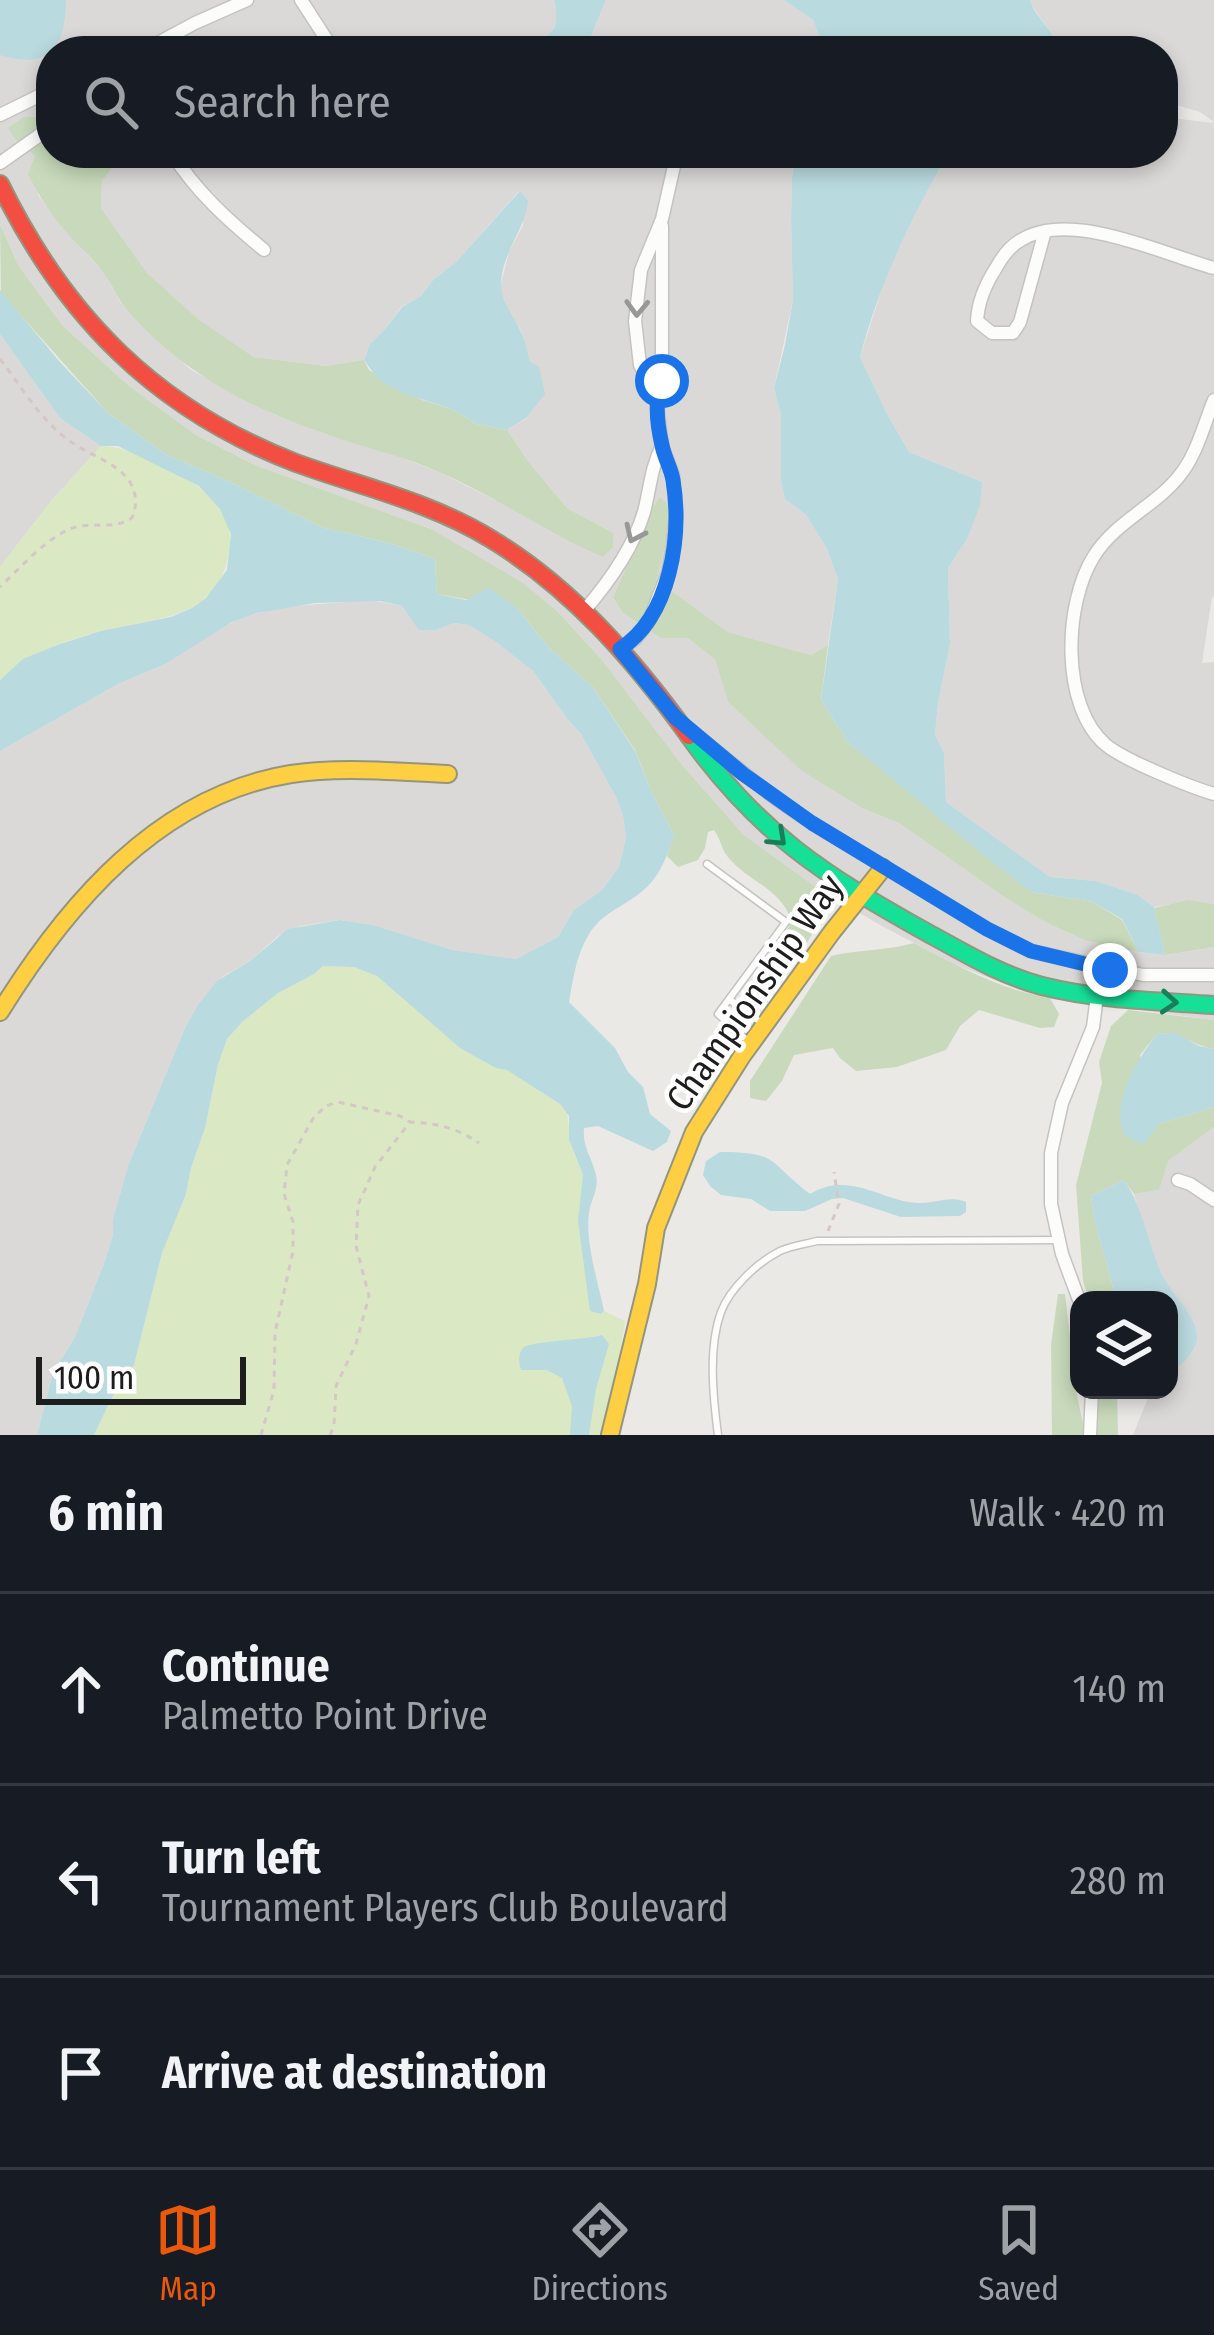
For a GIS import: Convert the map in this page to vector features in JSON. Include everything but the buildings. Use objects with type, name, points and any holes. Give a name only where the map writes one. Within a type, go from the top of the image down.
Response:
[{"type":"street","points":[[171,36],[247,0]]},
{"type":"street","points":[[301,0],[324,36]]},
{"type":"street","points":[[0,115],[36,97]]},
{"type":"street","points":[[0,163],[36,138]]},
{"type":"street","points":[[183,168],[221,214],[264,250]]},
{"type":"street","points":[[620,649],[648,623],[668,573],[676,514],[673,476],[662,446],[656,398],[640,365],[635,321],[641,270],[662,219],[674,168]]},
{"type":"street","points":[[0,184],[24,234],[68,301],[159,388],[198,416],[255,446],[400,495],[478,530],[544,575],[620,649],[725,784],[784,845],[848,890],[976,960],[1038,985],[1097,996],[1214,1006]]},
{"type":"street","points":[[656,398],[662,381],[662,219]]},
{"type":"street","points":[[1045,231],[1013,333],[1001,335],[983,328],[977,321],[978,304],[995,269],[1017,241],[1045,231],[1105,235],[1214,268]]},
{"type":"street","points":[[1214,400],[1179,477],[1124,523],[1093,557],[1078,594],[1072,638],[1078,696],[1092,730],[1118,753],[1214,794]]},
{"type":"street","points":[[584,611],[612,576],[639,526],[662,446]]},
{"type":"street","points":[[675,717],[775,798],[883,868],[1031,951],[1143,976],[1214,975]]},
{"type":"street","points":[[0,1012],[96,883],[140,841],[190,807],[225,790],[294,773],[448,774]]},
{"type":"street","name":"Championship Way","points":[[610,1435],[656,1228],[694,1132],[752,1044],[883,868]]},
{"type":"street","points":[[1076,1291],[1050,1192],[1053,1140],[1066,1091],[1093,1027],[1097,996],[1110,970]]},
{"type":"street","points":[[1178,1180],[1214,1200]]},
{"type":"street","points":[[1090,1435],[1092,1399]]},
{"type":"lane","points":[[707,864],[786,922],[718,1014],[752,1044]]},
{"type":"lane","points":[[730,1000],[766,1026]]},
{"type":"lane","points":[[718,1435],[715,1346],[722,1310],[742,1279],[781,1250],[817,1241],[1059,1240]]},
{"type":"path","points":[[0,359],[47,421],[124,475],[136,499],[132,518],[123,524],[74,527],[0,586]]},
{"type":"path","points":[[261,1435],[274,1390],[274,1333],[292,1251],[292,1222],[284,1194],[287,1165],[314,1117],[338,1102],[410,1122],[462,1130],[479,1143]]},
{"type":"path","points":[[330,1435],[336,1386],[356,1344],[369,1296],[356,1246],[358,1205],[375,1167],[410,1122]]},
{"type":"path","points":[[828,1232],[839,1204],[834,1175]]},
{"type":"shaded area","points":[[0,0],[554,0],[558,18],[548,36],[36,36],[36,117],[24,117],[16,140],[35,156],[38,195],[105,274],[120,302],[191,370],[275,415],[380,449],[493,499],[613,533],[567,508],[507,430],[527,418],[530,362],[521,330],[500,288],[509,252],[523,225],[519,191],[456,262],[421,296],[401,307],[370,344],[364,360],[326,366],[254,357],[198,320],[147,273],[101,208],[102,181],[112,168],[794,168],[793,300],[774,388],[781,415],[785,499],[806,515],[838,579],[828,645],[811,655],[728,632],[657,580],[668,535],[631,561],[613,599],[622,612],[661,637],[688,638],[715,660],[728,702],[864,809],[899,823],[1047,923],[1087,941],[1139,952],[1165,955],[1214,947],[1214,1020],[1035,996],[954,964],[816,887],[744,835],[559,613],[431,529],[255,465],[196,435],[128,385],[62,325],[18,265],[0,224]]},
{"type":"shaded area","points":[[606,0],[784,0],[813,20],[819,36],[591,36]]},
{"type":"shaded area","points":[[1030,0],[1214,0],[1214,122],[1178,105],[1178,36],[1054,36]]},
{"type":"shaded area","points":[[1178,119],[1214,123],[1214,596],[1202,663],[1214,662],[1214,904],[1188,901],[1154,907],[1138,895],[1096,881],[1050,877],[946,802],[944,753],[935,736],[950,644],[948,568],[967,539],[982,482],[909,452],[860,357],[888,270],[939,168],[1178,168]]},
{"type":"shaded area","points":[[0,334],[60,418],[101,446],[0,567]]},
{"type":"shaded area","points":[[370,600],[402,606],[436,630],[454,623],[469,625],[533,671],[581,734],[616,797],[626,838],[619,867],[602,890],[574,910],[558,937],[516,959],[453,950],[373,925],[340,920],[300,926],[278,936],[250,961],[222,977],[185,1028],[128,1166],[105,1261],[75,1337],[53,1373],[37,1435],[0,1435],[0,751],[118,684],[165,664],[242,617],[283,607]]},
{"type":"shaded area","points":[[1214,1127],[1214,1435],[1133,1435],[1148,1399],[1178,1399],[1186,1310],[1148,1243],[1134,1194],[1158,1190],[1168,1161]]},
{"type":"green space","points":[[24,117],[36,117],[36,168],[112,168],[102,181],[101,208],[147,273],[199,320],[254,357],[326,366],[364,360],[369,370],[422,400],[452,409],[476,424],[507,430],[567,508],[613,533],[613,547],[603,557],[462,483],[292,422],[238,397],[189,366],[124,306],[101,270],[57,220],[28,174],[35,156],[8,128]]},
{"type":"green space","points":[[0,224],[18,265],[62,325],[128,385],[196,435],[255,465],[431,529],[523,583],[559,613],[744,835],[816,887],[823,913],[807,943],[790,953],[780,951],[792,921],[786,909],[728,857],[714,830],[708,832],[698,860],[678,867],[667,856],[674,835],[635,750],[593,687],[549,648],[517,608],[437,594],[435,559],[321,527],[167,455],[108,413],[1,293]]},
{"type":"green space","points":[[101,446],[145,458],[195,484],[211,498],[230,534],[225,568],[216,587],[187,610],[63,642],[36,654],[0,680],[0,567]]},
{"type":"green space","points":[[660,497],[669,506],[668,535],[657,580],[728,632],[811,655],[828,645],[821,700],[848,742],[1031,892],[1093,902],[1122,920],[1139,952],[1087,941],[1047,923],[899,823],[864,809],[802,771],[728,702],[715,660],[688,638],[661,638],[622,612],[613,598]]},
{"type":"green space","points":[[1188,900],[1214,904],[1214,947],[1165,955],[1154,908]]},
{"type":"green space","points":[[914,943],[998,983],[1050,998],[1059,1014],[1054,1027],[1040,1028],[979,1010],[960,1026],[946,1050],[897,1067],[856,1071],[833,1048],[794,1055],[766,1101],[750,1098],[750,1081],[831,956]]},
{"type":"green space","points":[[323,966],[354,967],[377,976],[460,1048],[507,1070],[567,1112],[571,1147],[583,1175],[590,1310],[625,1321],[606,1435],[94,1435],[116,1389],[134,1365],[162,1253],[186,1194],[227,1039],[278,993]]},
{"type":"green space","points":[[1128,1010],[1214,1020],[1214,1049],[1157,1034],[1140,1055],[1159,1124],[1214,1107],[1214,1127],[1168,1161],[1159,1190],[1134,1194],[1124,1180],[1091,1196],[1113,1291],[1086,1291],[1076,1185],[1102,1083],[1099,1062],[1111,1026]]},
{"type":"green space","points":[[1058,1294],[1065,1294],[1070,1399],[1078,1399],[1083,1423],[1097,1415],[1098,1399],[1117,1399],[1118,1435],[1052,1435],[1051,1345]]},
{"type":"water","points":[[0,0],[66,0],[60,36],[36,36],[36,58],[0,55]]},
{"type":"water","points":[[554,0],[606,0],[591,36],[546,36],[556,19]]},
{"type":"water","points":[[784,0],[1030,0],[1054,36],[819,36],[813,20]]},
{"type":"water","points":[[794,168],[940,168],[897,252],[860,357],[909,452],[982,482],[980,505],[967,539],[948,568],[950,644],[935,735],[944,753],[946,802],[1050,877],[1096,881],[1138,895],[1154,907],[1165,955],[1139,952],[1122,919],[1093,902],[1031,892],[848,742],[821,700],[838,579],[806,515],[785,499],[781,415],[774,388],[793,300]]},
{"type":"water","points":[[520,191],[528,201],[503,269],[502,292],[530,362],[539,367],[545,394],[526,418],[507,430],[476,424],[452,409],[402,393],[378,379],[364,360],[370,344],[402,307],[421,296],[456,262]]},
{"type":"water","points":[[0,290],[108,413],[167,455],[321,527],[435,559],[437,594],[466,600],[488,588],[517,608],[549,648],[593,687],[635,751],[674,835],[652,881],[593,928],[578,960],[569,1002],[615,1048],[643,1087],[650,1114],[671,1131],[667,1142],[653,1151],[598,1126],[584,1128],[597,1180],[588,1224],[601,1314],[590,1311],[578,1221],[583,1175],[569,1140],[569,1116],[560,1104],[507,1070],[460,1048],[377,976],[354,967],[323,966],[278,993],[227,1039],[186,1194],[162,1253],[134,1365],[116,1389],[94,1435],[37,1435],[53,1373],[75,1337],[105,1261],[128,1166],[185,1028],[217,981],[288,929],[340,920],[373,925],[453,950],[516,959],[558,937],[574,910],[602,890],[619,867],[626,838],[616,797],[581,734],[533,671],[469,625],[419,630],[402,606],[380,601],[315,603],[232,622],[165,664],[118,684],[0,751],[0,680],[23,659],[57,645],[192,608],[227,570],[231,534],[220,509],[199,486],[118,446],[101,446],[60,418],[0,334]]},
{"type":"water","points":[[1176,1033],[1214,1049],[1214,1107],[1159,1124],[1143,1145],[1124,1135],[1120,1115],[1124,1093],[1157,1034]]},
{"type":"water","points":[[720,1152],[763,1157],[810,1194],[849,1185],[917,1203],[960,1200],[966,1202],[966,1212],[901,1217],[843,1198],[805,1211],[770,1211],[751,1199],[721,1195],[710,1186],[703,1175],[706,1161]]},
{"type":"water","points":[[1124,1180],[1173,1291],[1113,1291],[1091,1196]]},
{"type":"water","points":[[1178,1298],[1196,1329],[1194,1348],[1178,1367]]},
{"type":"water","points":[[602,1335],[609,1344],[589,1435],[570,1435],[572,1406],[562,1378],[547,1370],[522,1370],[520,1353],[536,1344]]},
{"type":"traffic: fast","points":[[689,736],[741,800],[795,849],[856,891],[982,962],[1063,991],[1214,1005]]},
{"type":"traffic: slow","points":[[0,1012],[55,932],[87,895],[121,860],[199,805],[243,786],[291,774],[350,770],[448,774]]},
{"type":"traffic: slow","points":[[610,1435],[656,1228],[694,1132],[742,1056],[883,868]]},
{"type":"traffic: jam","points":[[0,184],[54,276],[85,316],[158,386],[246,441],[444,515],[521,558],[600,627],[689,736]]},
{"type":"route","points":[[662,381],[656,398],[662,446],[673,476],[673,547],[648,623],[620,649],[675,717],[812,823],[1031,951],[1110,970]]}]
